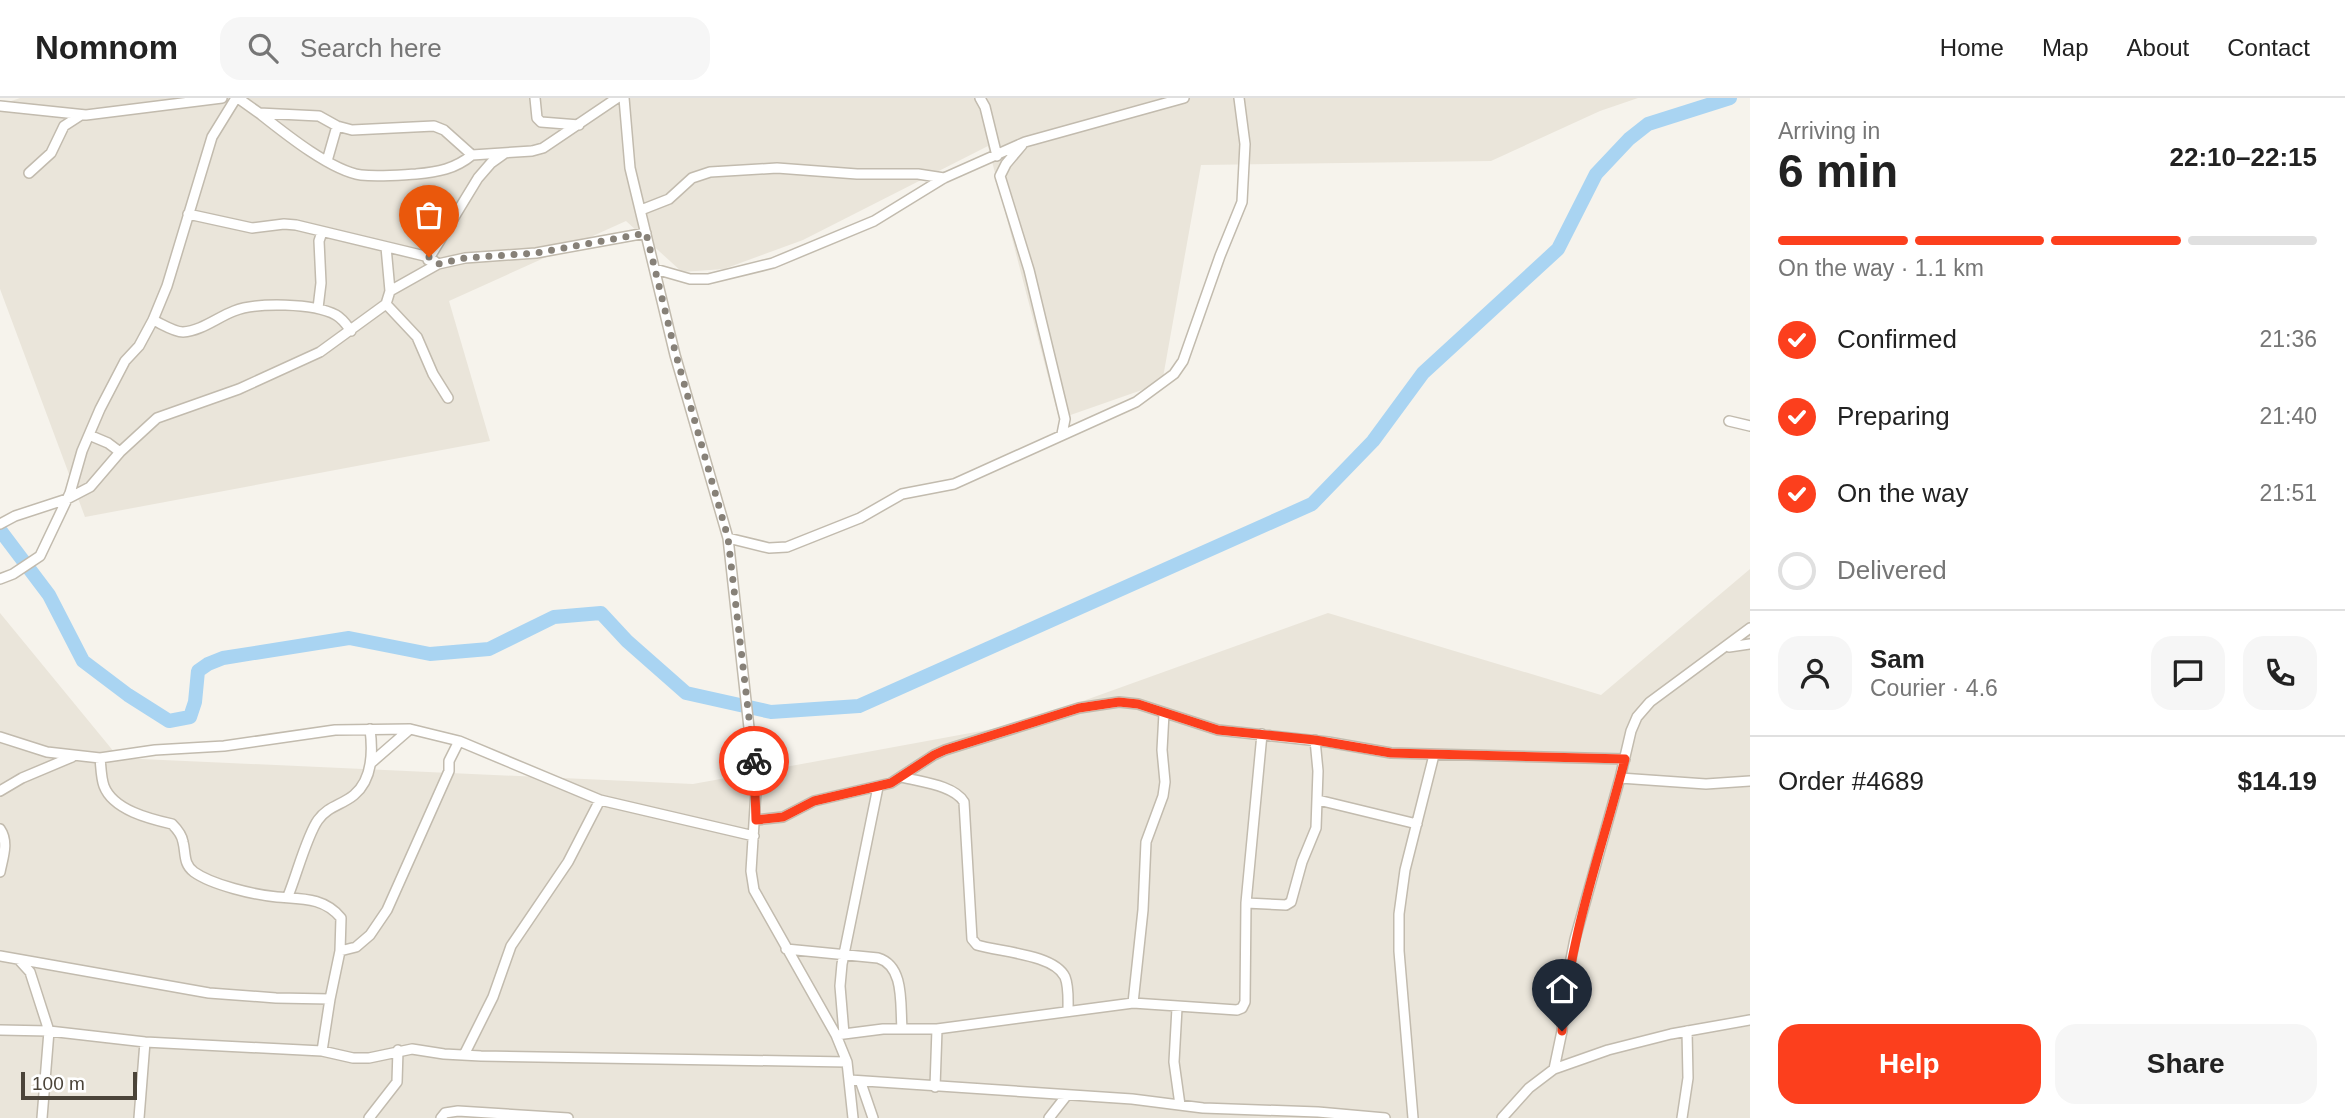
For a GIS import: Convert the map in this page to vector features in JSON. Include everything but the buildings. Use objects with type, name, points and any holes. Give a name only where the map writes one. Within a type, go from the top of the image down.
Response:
[{"type":"street","points":[[0,106],[81,115],[222,98]]},
{"type":"street","points":[[0,579],[13,574],[40,556],[67,499],[89,435],[125,361],[139,346],[153,320],[167,286],[212,137],[237,98],[339,168],[360,175],[396,175],[446,170],[460,165],[472,155],[543,148],[617,98]]},
{"type":"street","points":[[535,98],[537,118],[541,122],[579,125]]},
{"type":"street","points":[[624,98],[630,169],[676,355],[728,538],[757,791],[751,871],[754,890],[786,949],[840,1034]]},
{"type":"street","points":[[980,98],[985,107],[997,156]]},
{"type":"street","points":[[655,269],[690,279],[708,279],[772,263],[874,221],[944,178],[1025,142],[1184,98]]},
{"type":"street","points":[[728,538],[769,548],[794,545],[860,518],[902,494],[954,484],[1136,402],[1174,374],[1183,361],[1242,202],[1245,144],[1239,98]]},
{"type":"street","points":[[260,113],[319,116],[337,126],[352,130],[434,126],[444,130],[472,155]]},
{"type":"street","points":[[29,173],[51,153],[64,126],[81,115]]},
{"type":"street","points":[[327,160],[337,126]]},
{"type":"street","points":[[1025,142],[1006,164],[1000,176],[1029,270],[1065,419],[1062,435]]},
{"type":"street","points":[[422,274],[429,257],[478,178],[491,163],[506,152]]},
{"type":"street","points":[[641,210],[669,199],[692,178],[710,172],[777,168],[858,174],[918,174],[944,178]]},
{"type":"street","points":[[188,214],[252,228],[284,224],[429,257],[438,264]]},
{"type":"street","points":[[318,308],[321,283],[319,241],[322,232]]},
{"type":"street","points":[[390,291],[438,264],[465,258],[536,253],[646,233]]},
{"type":"street","points":[[0,524],[67,499],[90,487],[120,453],[157,418],[219,397],[294,366],[351,331],[386,304],[390,291],[386,247]]},
{"type":"street","points":[[386,304],[417,337],[433,374],[448,398]]},
{"type":"street","points":[[153,320],[183,332],[242,308],[288,306],[318,308],[344,320],[351,331]]},
{"type":"street","points":[[1729,421],[1750,426]]},
{"type":"street","points":[[89,435],[108,443],[120,453]]},
{"type":"street","points":[[1554,1069],[1575,939],[1631,731],[1637,718],[1650,702],[1750,628]]},
{"type":"street","points":[[1727,647],[1750,644]]},
{"type":"street","points":[[756,820],[783,817],[814,801],[878,787],[902,777],[945,750],[1079,708],[1119,702],[1138,704],[1218,730],[1315,740],[1391,753],[1625,759]]},
{"type":"street","points":[[1133,1003],[1143,910],[1146,842],[1163,796],[1165,782],[1164,713]]},
{"type":"street","points":[[288,896],[317,821],[329,808],[354,795],[369,773],[370,729]]},
{"type":"street","points":[[371,763],[410,729]]},
{"type":"street","points":[[0,737],[47,752],[100,758],[155,750],[224,746],[335,730],[410,729],[459,741],[600,800],[754,836]]},
{"type":"street","points":[[840,1034],[902,1028],[937,1029],[1133,1003],[1237,1010],[1242,1008],[1245,1002],[1246,903],[1262,734]]},
{"type":"street","points":[[1246,903],[1286,905],[1291,902],[1302,862],[1316,828],[1318,800],[1315,740]]},
{"type":"street","points":[[341,951],[356,947],[370,935],[387,911],[449,771],[449,761],[459,741]]},
{"type":"street","points":[[1413,1118],[1399,950],[1399,914],[1405,870],[1434,755]]},
{"type":"street","points":[[0,791],[22,778],[74,756]]},
{"type":"street","points":[[100,758],[103,784],[107,792],[131,810],[172,824],[183,841],[185,859],[191,870],[231,887],[275,897],[301,897],[334,909],[341,918],[341,951],[322,1051]]},
{"type":"street","points":[[902,777],[952,792],[960,796],[964,803],[972,939],[977,945],[1034,958],[1054,966],[1064,974],[1068,1010]]},
{"type":"street","points":[[1620,778],[1706,784],[1750,781]]},
{"type":"street","points":[[853,1118],[850,1080],[840,1034],[840,986],[878,787]]},
{"type":"street","points":[[464,1055],[493,997],[511,946],[568,862],[600,800]]},
{"type":"street","points":[[1318,800],[1417,824]]},
{"type":"street","points":[[0,829],[5,836],[5,848],[0,872]]},
{"type":"street","points":[[786,949],[888,961],[895,969],[902,1028]]},
{"type":"street","points":[[0,956],[209,993],[330,999]]},
{"type":"street","points":[[19,960],[30,972],[49,1031],[42,1118]]},
{"type":"street","points":[[1177,1007],[1174,1062],[1180,1105]]},
{"type":"street","points":[[1502,1118],[1529,1087],[1554,1069],[1608,1050],[1687,1031],[1750,1020]]},
{"type":"street","points":[[935,1087],[937,1029]]},
{"type":"street","points":[[0,1030],[49,1031],[145,1042],[322,1051],[353,1058],[369,1058],[412,1049],[464,1055],[847,1062]]},
{"type":"street","points":[[1682,1118],[1688,1078],[1687,1031]]},
{"type":"street","points":[[139,1118],[145,1042]]},
{"type":"street","points":[[369,1118],[397,1082],[398,1050]]},
{"type":"street","points":[[850,1080],[860,1083],[1132,1099],[1292,1114],[1385,1118]]},
{"type":"street","points":[[860,1083],[873,1118]]},
{"type":"street","points":[[1049,1118],[1067,1096]]},
{"type":"street","points":[[442,1118],[445,1113],[458,1111],[568,1118]]},
{"type":"shaded area","points":[[20,98],[1638,98],[1600,111],[1491,161],[1201,165],[1162,383],[1059,419],[988,146],[803,240],[724,269],[682,272],[626,221],[449,301],[490,441],[85,517],[0,289],[0,105]]},
{"type":"shaded area","points":[[1750,569],[1750,1118],[0,1118],[0,613],[119,758],[693,784],[1019,724],[1328,613],[1601,695]]},
{"type":"waterway","points":[[0,530],[49,595],[83,661],[128,695],[169,721],[190,717],[195,702],[198,671],[223,658],[349,638],[430,654],[489,649],[554,617],[601,613],[627,641],[686,693],[771,712],[859,706],[1312,504],[1373,441],[1423,373],[1558,249],[1596,174],[1629,139],[1648,124],[1730,98]]},
{"type":"way so far","points":[[429,257],[438,264],[465,258],[536,253],[646,233],[676,355],[728,538],[754,761]]},
{"type":"route","points":[[754,761],[756,820],[783,817],[814,801],[891,783],[945,750],[1079,708],[1119,702],[1138,704],[1218,730],[1315,740],[1391,753],[1625,759],[1575,939],[1565,989],[1562,1031]]}]
